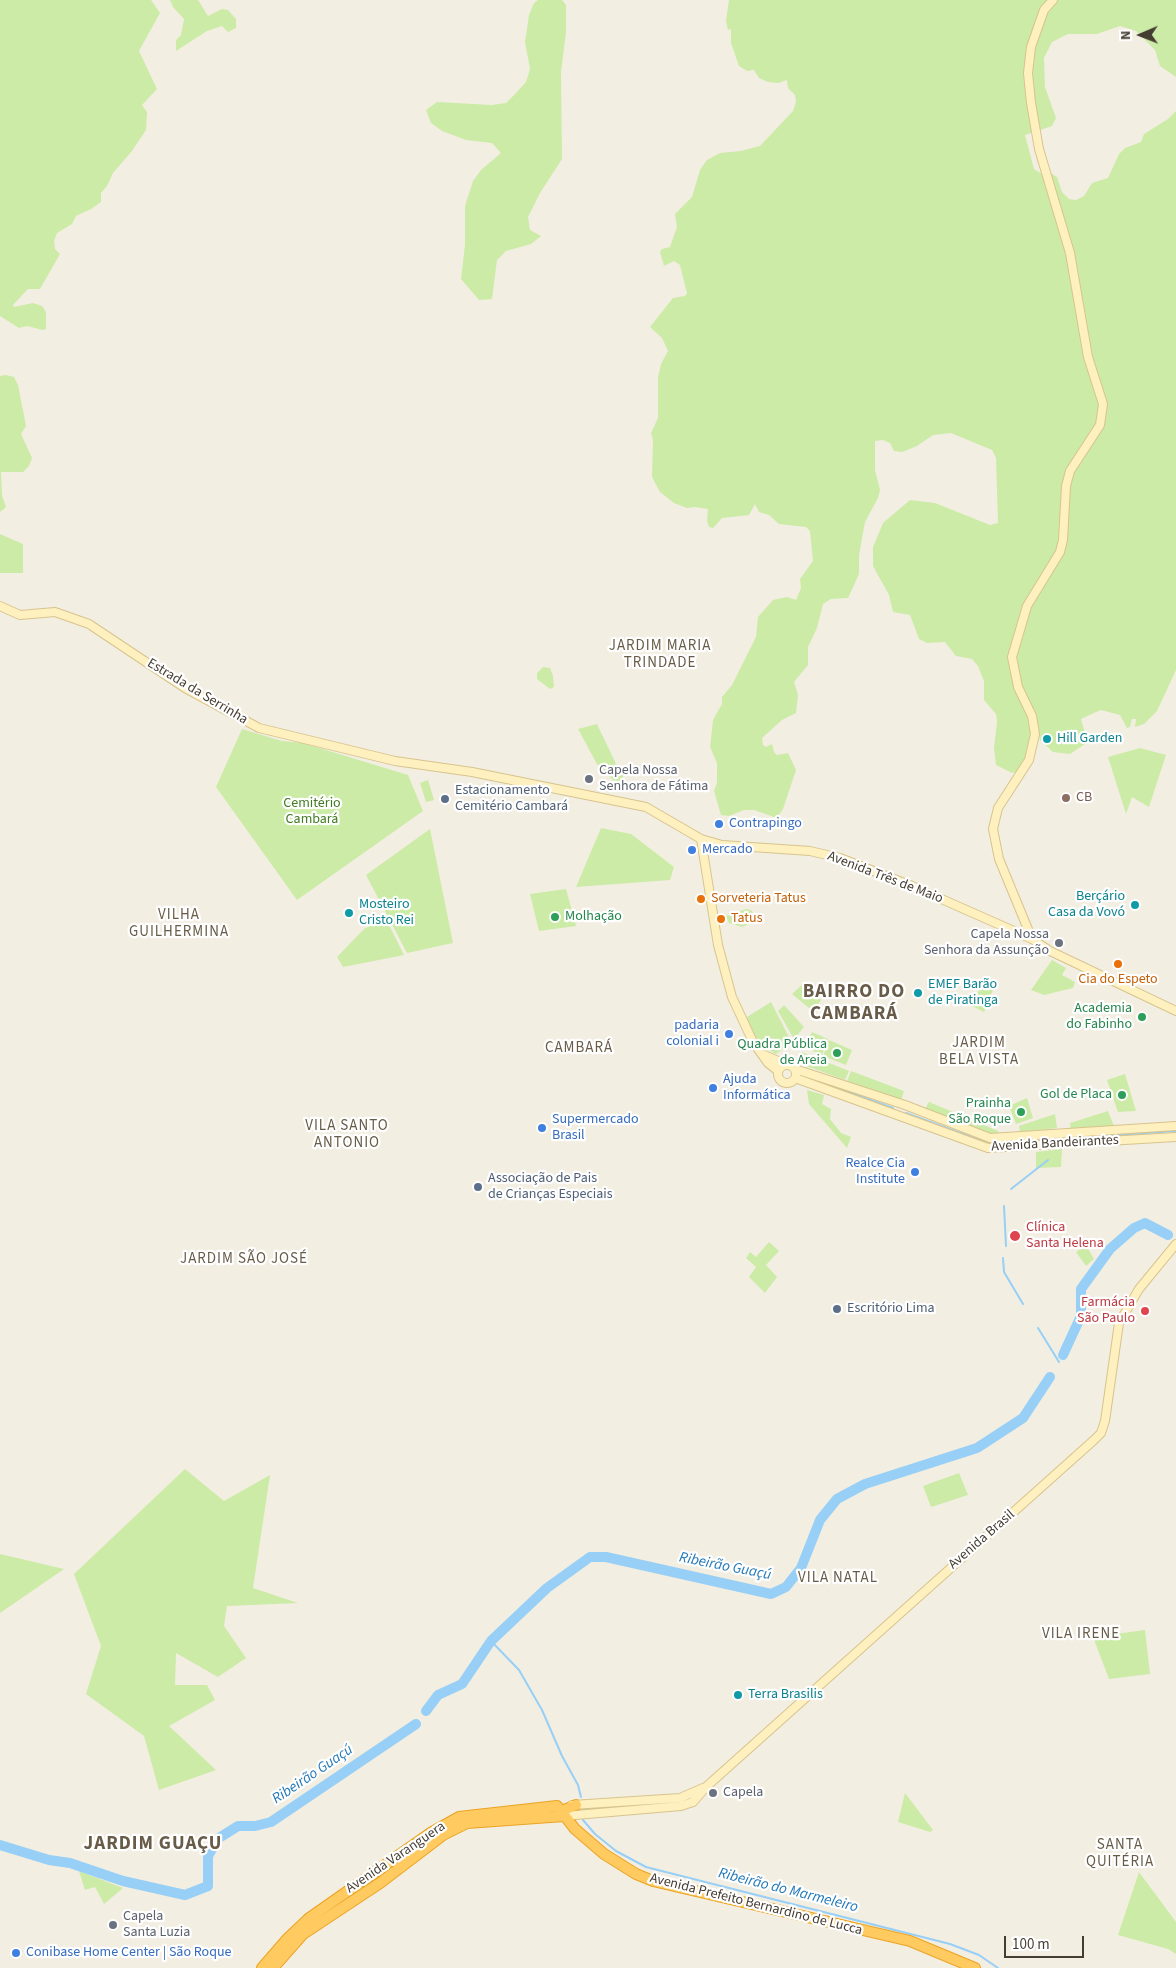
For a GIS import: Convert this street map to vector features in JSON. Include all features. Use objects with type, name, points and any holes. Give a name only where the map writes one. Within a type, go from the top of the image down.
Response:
[{"type":"highway","name":"Avenida Prefeito Bernardino de Lucca","points":[[557,1806],[586,1839],[610,1858],[636,1874],[653,1881],[910,1942],[975,1968]]},
{"type":"highway","name":"Avenida Varanguera","points":[[262,1968],[288,1938],[308,1919],[432,1832],[459,1817],[557,1806]]},
{"type":"highway","points":[[564,1816],[564,1810],[576,1810]]},
{"type":"highway","name":"Avenida Varanguera","points":[[273,1968],[294,1942],[309,1930],[380,1883],[443,1835],[467,1823],[564,1816]]},
{"type":"street","points":[[1032,939],[999,859],[993,829],[998,808],[1022,772],[1032,752],[1035,734],[1032,716],[1018,687],[1012,656],[1026,606],[1060,552],[1063,540],[1066,486],[1070,471],[1100,425],[1103,415],[1103,404],[1088,357],[1070,253],[1039,149],[1031,103],[1028,73],[1031,46],[1044,10],[1053,0]]},
{"type":"street","name":"Estrada da Serrinha","points":[[0,606],[20,615],[55,612],[89,624],[186,688],[259,728],[395,761],[493,777]]},
{"type":"street","name":"Avenida Três de Maio","points":[[493,777],[646,807],[701,839],[722,845],[810,851],[840,858],[912,886],[1032,939],[1050,951],[1176,1011]]},
{"type":"street","points":[[701,839],[702,859],[724,972],[742,1021],[762,1054],[771,1066],[778,1071]]},
{"type":"street","points":[[1013,931],[1025,932],[1027,927]]},
{"type":"street","points":[[762,1054],[789,1064],[795,1069],[795,1078],[788,1083],[782,1082],[778,1077],[778,1071],[785,1064]]},
{"type":"street","name":"Avenida Bandeirantes","points":[[795,1069],[887,1099],[990,1138],[1176,1126]]},
{"type":"street","name":"Avenida Bandeirantes","points":[[795,1078],[988,1148],[1176,1137]]},
{"type":"street","name":"Avenida Brasil","points":[[707,1786],[1101,1433],[1105,1421],[1120,1323],[1139,1288],[1175,1248]]},
{"type":"street","points":[[576,1810],[598,1804],[680,1798],[707,1786]]},
{"type":"street","points":[[557,1806],[599,1813],[681,1806],[693,1802],[707,1786]]},
{"type":"green space","points":[[0,0],[151,0],[160,13],[139,51],[157,89],[142,105],[147,112],[146,130],[132,151],[113,173],[107,186],[101,193],[101,202],[76,216],[72,224],[57,233],[54,241],[55,249],[60,254],[40,289],[28,289],[13,305],[14,307],[33,303],[42,306],[46,312],[46,329],[43,330],[27,326],[19,328],[0,316]]},
{"type":"green space","points":[[170,0],[198,0],[208,16],[222,9],[228,10],[236,19],[236,28],[228,32],[222,26],[207,31],[176,51],[176,40],[181,35],[184,19],[173,7]]},
{"type":"green space","points":[[538,0],[562,0],[566,5],[566,32],[561,72],[562,159],[540,193],[528,217],[530,230],[541,236],[531,244],[506,251],[497,260],[492,299],[479,300],[461,279],[465,245],[465,206],[473,181],[481,170],[501,153],[492,143],[466,140],[442,131],[431,123],[426,110],[437,102],[492,105],[506,103],[526,82],[530,69],[525,42],[529,15],[534,3]]},
{"type":"green space","points":[[729,0],[1176,0],[1176,77],[1160,66],[1155,50],[1136,31],[1120,26],[1097,34],[1068,34],[1052,42],[1044,58],[1045,87],[1056,118],[1052,126],[1025,135],[1034,169],[1042,174],[1049,172],[1057,177],[1062,192],[1069,199],[1076,200],[1084,196],[1092,183],[1108,178],[1119,154],[1125,148],[1141,142],[1144,134],[1168,119],[1176,111],[1176,670],[1157,711],[1144,724],[1135,727],[1136,719],[1132,719],[1130,727],[1127,728],[1120,715],[1101,710],[1081,719],[1087,740],[1085,744],[1070,754],[1053,752],[1040,740],[1034,718],[1025,707],[1031,727],[1029,755],[1019,771],[1012,773],[996,765],[994,748],[996,714],[984,700],[984,681],[978,666],[972,659],[956,656],[945,642],[927,643],[919,639],[910,615],[893,612],[889,595],[873,566],[873,547],[883,523],[910,500],[935,503],[990,525],[998,523],[996,458],[992,450],[951,433],[933,435],[917,446],[902,452],[894,451],[890,443],[883,440],[875,441],[875,470],[880,490],[878,498],[865,522],[859,555],[859,574],[848,598],[831,599],[823,604],[817,628],[808,647],[808,665],[794,682],[798,695],[796,713],[782,720],[762,738],[763,745],[766,747],[772,744],[777,755],[788,753],[796,770],[783,809],[777,818],[754,810],[744,810],[729,816],[721,815],[714,791],[717,783],[717,763],[710,747],[713,720],[722,704],[722,697],[732,685],[756,637],[758,617],[773,600],[787,597],[796,600],[801,588],[800,579],[813,561],[810,531],[806,527],[779,524],[769,515],[759,512],[755,504],[749,515],[722,518],[713,528],[709,527],[707,521],[708,509],[687,508],[674,503],[660,492],[652,477],[653,440],[651,433],[658,418],[658,377],[661,364],[668,351],[662,338],[650,327],[673,298],[685,296],[687,293],[680,265],[674,261],[664,266],[660,252],[662,249],[670,247],[677,227],[675,214],[692,197],[700,170],[707,160],[720,153],[741,151],[760,146],[793,111],[796,102],[795,95],[788,88],[787,80],[778,83],[768,82],[759,78],[754,70],[747,71],[739,66],[731,43],[731,29],[728,30],[726,21]]},
{"type":"green space","points":[[0,376],[14,377],[18,385],[26,426],[21,434],[32,458],[29,466],[23,472],[1,472],[2,496],[6,507],[0,512]]},
{"type":"green space","points":[[0,534],[23,544],[23,573],[0,573]]},
{"type":"green space","points":[[543,667],[550,668],[553,676],[554,687],[550,689],[537,679],[537,673]]},
{"type":"green space","points":[[597,724],[616,764],[626,770],[619,786],[597,764],[578,729]]},
{"type":"green space","name":"Cemitério Cambará","points":[[242,729],[282,741],[303,743],[408,775],[423,811],[297,900],[216,787]]},
{"type":"green space","points":[[1140,748],[1166,755],[1149,807],[1132,797],[1126,814],[1108,757]]},
{"type":"green space","points":[[428,780],[434,800],[426,802],[420,783]]},
{"type":"green space","points":[[601,828],[631,834],[674,867],[670,880],[576,887]]},
{"type":"green space","points":[[430,829],[453,943],[407,953],[366,875]]},
{"type":"green space","name":"Molhação","points":[[566,889],[576,926],[539,931],[530,894]]},
{"type":"green space","points":[[746,909],[751,910],[758,920],[742,927],[729,923],[726,916]]},
{"type":"green space","points":[[383,913],[404,955],[343,967],[337,957],[364,929],[376,923],[375,920]]},
{"type":"green space","points":[[1052,960],[1066,968],[1062,975],[1075,982],[1073,988],[1044,995],[1031,990]]},
{"type":"green space","points":[[805,982],[821,1000],[814,1012],[792,994]]},
{"type":"green space","points":[[981,985],[993,990],[984,1012],[972,1006]]},
{"type":"green space","points":[[771,1002],[792,1043],[776,1054],[754,1042],[746,1021],[747,1017]]},
{"type":"green space","points":[[784,1005],[804,1027],[794,1039],[778,1011]]},
{"type":"green space","points":[[812,1032],[828,1039],[822,1055],[805,1047]]},
{"type":"green space","name":"Quadra Pública de Areia","points":[[829,1040],[852,1050],[846,1065],[823,1056]]},
{"type":"green space","points":[[802,1052],[849,1071],[845,1080],[798,1063]]},
{"type":"green space","points":[[851,1071],[904,1091],[901,1101],[847,1081]]},
{"type":"green space","name":"Gol de Placa","points":[[1125,1074],[1136,1111],[1118,1112],[1107,1080]]},
{"type":"green space","points":[[807,1090],[824,1095],[822,1104],[831,1109],[830,1119],[841,1133],[851,1137],[847,1148],[809,1104]]},
{"type":"green space","name":"Prainha São Roque","points":[[1027,1098],[1033,1118],[1016,1124],[1009,1106]]},
{"type":"green space","points":[[929,1102],[998,1131],[1000,1135],[925,1109]]},
{"type":"green space","points":[[1108,1111],[1114,1126],[1071,1130],[1070,1123]]},
{"type":"green space","points":[[1055,1114],[1057,1128],[1020,1132],[1019,1126]]},
{"type":"green space","points":[[1062,1149],[1061,1167],[1036,1168],[1036,1152]]},
{"type":"green space","points":[[769,1242],[779,1251],[766,1265],[777,1277],[765,1293],[749,1277],[756,1267],[746,1258],[750,1252],[756,1257]]},
{"type":"green space","points":[[1086,1245],[1094,1259],[1086,1266],[1076,1252]]},
{"type":"green space","points":[[185,1469],[224,1501],[270,1475],[253,1588],[298,1603],[227,1606],[224,1626],[246,1658],[218,1677],[176,1653],[175,1685],[207,1685],[215,1700],[169,1726],[216,1770],[159,1790],[144,1736],[86,1694],[101,1646],[74,1574]]},
{"type":"green space","points":[[959,1473],[968,1495],[931,1507],[923,1486]]},
{"type":"green space","points":[[0,1554],[64,1569],[0,1613]]},
{"type":"green space","points":[[1145,1630],[1150,1674],[1109,1679],[1093,1637]]},
{"type":"green space","points":[[905,1793],[933,1830],[930,1832],[898,1822]]},
{"type":"green space","points":[[79,1871],[123,1888],[104,1904],[95,1887],[85,1890]]},
{"type":"green space","points":[[1139,1872],[1176,1922],[1176,1954],[1168,1949],[1118,1935]]},
{"type":"waterway","points":[[815,1080],[893,1108]]},
{"type":"waterway","points":[[906,1113],[990,1144],[1057,1140]]},
{"type":"waterway","points":[[1076,1138],[1176,1131]]},
{"type":"waterway","points":[[1011,1189],[1048,1160]]},
{"type":"waterway","points":[[1004,1206],[1006,1246]]},
{"type":"waterway","name":"Ribeirão Guaçú","points":[[1063,1355],[1081,1316],[1081,1289],[1110,1249],[1134,1228],[1145,1223],[1168,1235]]},
{"type":"waterway","points":[[1003,1258],[1004,1272],[1023,1304]]},
{"type":"waterway","points":[[1038,1328],[1059,1362]]},
{"type":"waterway","name":"Ribeirão Guaçú","points":[[426,1711],[438,1695],[462,1684],[491,1641],[547,1588],[590,1557],[606,1557],[771,1594],[786,1587],[801,1568],[820,1520],[837,1499],[865,1484],[977,1448],[1023,1418],[1050,1377]]},
{"type":"waterway","name":"Ribeirão do Marmeleiro","points":[[491,1641],[519,1670],[542,1710],[562,1756],[578,1785],[581,1797]]},
{"type":"waterway","name":"Ribeirão Guaçú","points":[[0,1845],[49,1860],[70,1863],[123,1881],[185,1895],[208,1886],[208,1856],[219,1838],[238,1826],[255,1826],[271,1822],[416,1724]]},
{"type":"waterway","name":"Ribeirão do Marmeleiro","points":[[583,1820],[595,1834],[616,1851],[646,1867],[950,1944],[979,1955],[998,1968]]},
{"type":"place","name":"Hill Garden","points":[[1047,739]]},
{"type":"place","name":"Capela Nossa Senhora de Fátima","points":[[589,779]]},
{"type":"place","name":"CB","points":[[1066,798]]},
{"type":"place","name":"Estacionamento Cemitério Cambará","points":[[445,799]]},
{"type":"place","name":"Contrapingo","points":[[719,824]]},
{"type":"place","name":"Mercado","points":[[692,850]]},
{"type":"place","name":"Sorveteria Tatus","points":[[701,899]]},
{"type":"place","name":"Berçário Casa da Vovó","points":[[1135,905]]},
{"type":"place","name":"Mosteiro Cristo Rei","points":[[349,913]]},
{"type":"place","name":"Molhação","points":[[555,917]]},
{"type":"place","name":"Tatus","points":[[721,919]]},
{"type":"place","name":"Capela Nossa Senhora da Assunção","points":[[1059,943]]},
{"type":"place","name":"Cia do Espeto","points":[[1118,964]]},
{"type":"place","name":"EMEF Barão de Piratinga","points":[[918,993]]},
{"type":"place","name":"Academia do Fabinho","points":[[1142,1017]]},
{"type":"place","name":"padaria colonial i","points":[[729,1034]]},
{"type":"place","name":"Quadra Pública de Areia","points":[[837,1053]]},
{"type":"place","name":"Ajuda Informática","points":[[713,1088]]},
{"type":"place","name":"Gol de Placa","points":[[1122,1095]]},
{"type":"place","name":"Prainha São Roque","points":[[1021,1112]]},
{"type":"place","name":"Supermercado Brasil","points":[[542,1128]]},
{"type":"place","name":"Realce Cia Institute","points":[[915,1172]]},
{"type":"place","name":"Associação de Pais de Crianças Especiais","points":[[478,1187]]},
{"type":"place","name":"Clínica Santa Helena","points":[[1015,1236]]},
{"type":"place","name":"Escritório Lima","points":[[837,1309]]},
{"type":"place","name":"Farmácia São Paulo","points":[[1145,1311]]},
{"type":"place","name":"Terra Brasilis","points":[[738,1695]]},
{"type":"place","name":"Capela","points":[[713,1793]]},
{"type":"place","name":"Capela Santa Luzia","points":[[113,1925]]},
{"type":"place","name":"Conibase Home Center | São Roque","points":[[16,1953]]},
{"type":"district","name":"JARDIM MARIA TRINDADE","points":[[660,656]]},
{"type":"district","name":"VILHA GUILHERMINA","points":[[179,924]]},
{"type":"district","name":"BAIRRO DO CAMBARÁ","points":[[854,1004]]},
{"type":"district","name":"CAMBARÁ","points":[[579,1049]]},
{"type":"district","name":"JARDIM BELA VISTA","points":[[979,1052]]},
{"type":"district","name":"VILA SANTO ANTONIO","points":[[347,1136]]},
{"type":"district","name":"JARDIM SÃO JOSÉ","points":[[244,1260]]},
{"type":"district","name":"VILA NATAL","points":[[838,1579]]},
{"type":"district","name":"VILA IRENE","points":[[1081,1635]]},
{"type":"district","name":"JARDIM GUAÇU","points":[[153,1845]]},
{"type":"district","name":"SANTA QUITÉRIA","points":[[1120,1854]]}]
